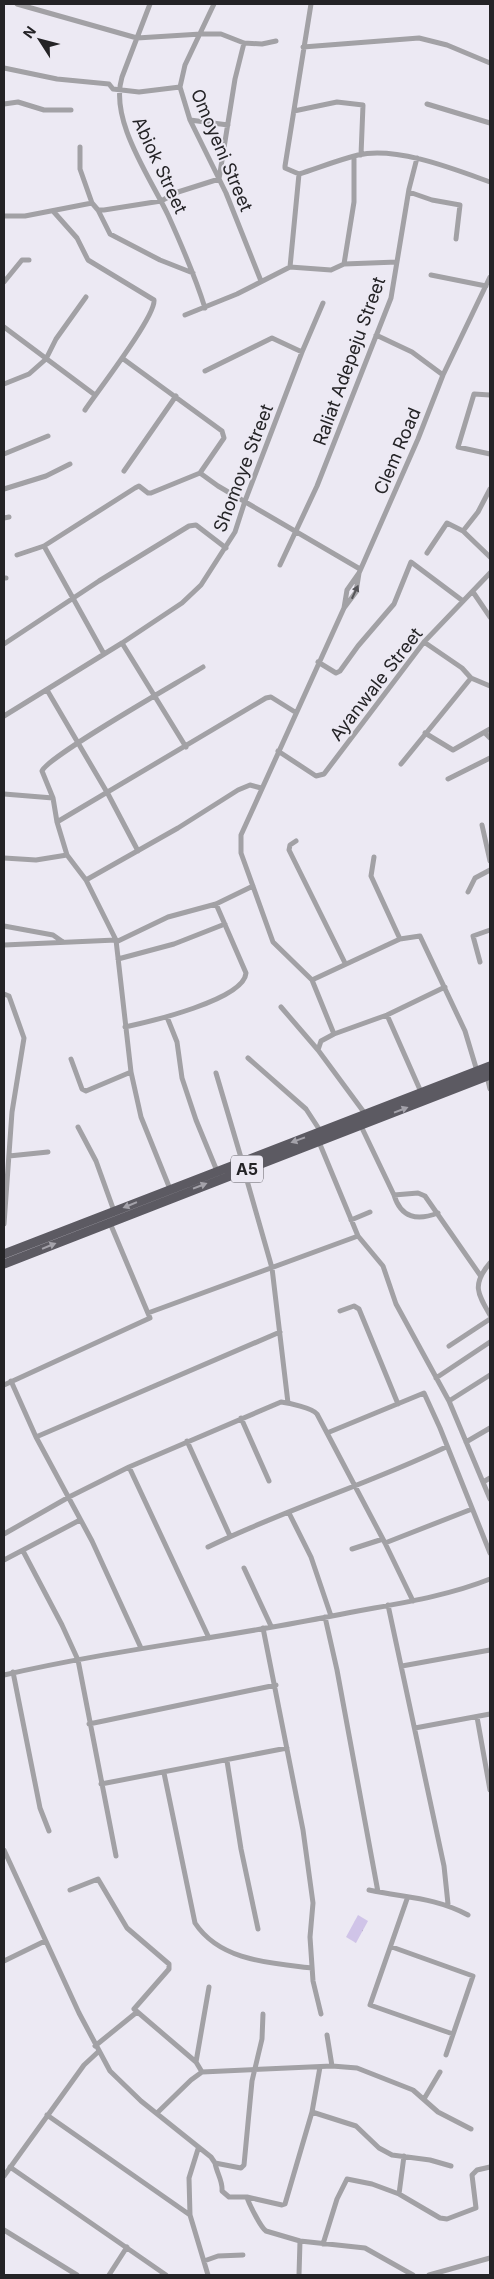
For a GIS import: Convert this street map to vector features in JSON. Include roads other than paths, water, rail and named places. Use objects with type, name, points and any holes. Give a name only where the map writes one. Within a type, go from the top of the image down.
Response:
[{"type":"highway","name":"A5","points":[[4,1264],[109,1222],[321,1132],[490,1066]]},
{"type":"highway","name":"A5","points":[[4,1254],[170,1188],[217,1171],[243,1166],[319,1142],[489,1075]]},
{"type":"street","points":[[16,4],[137,38],[221,34],[244,42],[262,44],[276,41]]},
{"type":"street","name":"Abiok Street","points":[[150,4],[118,89],[119,106],[124,124],[193,273],[205,308]]},
{"type":"street","name":"Omoyeni Street","points":[[214,4],[185,65],[180,87],[190,120],[219,179],[262,280]]},
{"type":"street","points":[[312,4],[303,47],[285,168],[299,174],[361,155],[417,158],[490,182]]},
{"type":"street","points":[[303,47],[419,38],[447,45],[490,63]]},
{"type":"street","points":[[98,210],[160,201],[178,192],[219,179],[235,79],[244,42]]},
{"type":"street","points":[[4,68],[58,79],[109,84],[113,89],[139,92],[180,87]]},
{"type":"street","points":[[4,104],[18,102],[44,110],[71,110]]},
{"type":"street","points":[[294,111],[337,102],[363,105],[361,155]]},
{"type":"street","points":[[427,104],[490,124]]},
{"type":"street","points":[[190,120],[228,125]]},
{"type":"street","points":[[80,147],[80,168],[92,203],[98,210],[110,234],[160,260],[193,273]]},
{"type":"street","points":[[344,264],[354,202],[354,157]]},
{"type":"street","name":"Raliat Adepeju Street","points":[[280,564],[317,486],[391,298],[409,192],[417,158]]},
{"type":"street","points":[[290,267],[299,174]]},
{"type":"street","points":[[409,192],[432,200],[460,205],[456,239]]},
{"type":"street","points":[[4,216],[12,217],[53,211],[92,203]]},
{"type":"street","points":[[53,211],[77,238],[88,260],[154,300],[151,312],[122,358],[85,410]]},
{"type":"street","points":[[4,282],[22,260],[29,260]]},
{"type":"street","points":[[186,315],[205,308],[290,267],[331,270],[344,264],[397,262]]},
{"type":"street","points":[[432,275],[486,286]]},
{"type":"street","name":"Clem Road","points":[[312,980],[275,946],[241,853],[242,829],[344,608],[347,590],[359,571],[418,439],[443,375],[490,277]]},
{"type":"street","points":[[4,384],[29,374],[46,359],[56,339],[86,297]]},
{"type":"street","name":"Shomoye Street","points":[[4,716],[122,643],[190,596],[210,574],[236,532],[244,501],[323,303]]},
{"type":"street","points":[[4,327],[95,395]]},
{"type":"street","points":[[376,335],[412,352],[443,375]]},
{"type":"street","points":[[204,371],[272,338],[302,352]]},
{"type":"street","points":[[17,555],[44,546],[139,486],[151,493],[200,473],[218,449],[224,434],[176,396],[122,358]]},
{"type":"street","points":[[490,395],[474,394],[458,447],[490,454]]},
{"type":"street","points":[[124,471],[176,396]]},
{"type":"street","points":[[4,454],[48,436]]},
{"type":"street","points":[[4,489],[46,476],[70,464]]},
{"type":"street","points":[[200,473],[244,501],[297,530],[359,571],[356,592],[344,608]]},
{"type":"street","points":[[463,531],[478,512],[490,489]]},
{"type":"street","points":[[427,553],[447,523],[463,531],[490,557]]},
{"type":"street","points":[[4,644],[193,524],[226,548]]},
{"type":"street","points":[[44,546],[104,654]]},
{"type":"street","points":[[318,662],[336,673],[340,671],[358,646],[394,604],[411,562],[463,601]]},
{"type":"street","name":"Ayanwale Street","points":[[278,751],[320,777],[424,642],[490,573]]},
{"type":"street","points":[[473,592],[490,617]]},
{"type":"street","points":[[424,642],[462,668],[471,678],[490,686]]},
{"type":"street","points":[[122,643],[186,748]]},
{"type":"street","points":[[170,1188],[142,1117],[131,1072],[116,941],[86,880],[67,855],[57,822],[53,798],[42,774],[42,768],[78,742],[203,667]]},
{"type":"street","points":[[401,764],[471,678]]},
{"type":"street","points":[[47,690],[108,794],[138,851]]},
{"type":"street","points":[[57,822],[108,794],[269,697],[296,712]]},
{"type":"street","points":[[425,733],[454,750],[490,729]]},
{"type":"street","points":[[485,733],[490,738]]},
{"type":"street","points":[[448,778],[490,758]]},
{"type":"street","points":[[86,880],[138,851],[238,790],[250,785],[261,788]]},
{"type":"street","points":[[4,794],[53,798]]},
{"type":"street","points":[[468,892],[475,878],[490,870],[482,825]]},
{"type":"street","points":[[296,841],[290,845],[289,850],[345,963]]},
{"type":"street","points":[[4,858],[36,860],[67,855]]},
{"type":"street","points":[[374,857],[371,876],[400,938]]},
{"type":"street","points":[[4,945],[116,941],[168,918],[216,904],[253,886]]},
{"type":"street","points":[[125,1027],[167,1017],[209,1002],[246,978],[243,966],[216,904]]},
{"type":"street","points":[[118,959],[174,944],[225,924]]},
{"type":"street","points":[[4,926],[53,935],[63,942]]},
{"type":"street","points":[[480,962],[473,936],[490,930]]},
{"type":"street","points":[[334,1034],[312,980],[400,938],[420,936],[465,1031],[477,1071]]},
{"type":"street","points":[[318,1050],[321,1041],[334,1034],[387,1015],[445,987]]},
{"type":"street","points":[[4,994],[9,996],[24,1038],[13,1106],[4,1224]]},
{"type":"street","points":[[281,1007],[318,1050],[366,1116]]},
{"type":"street","points":[[387,1015],[421,1092]]},
{"type":"street","points":[[167,1017],[177,1042],[182,1078],[196,1120],[217,1171]]},
{"type":"street","points":[[248,1058],[306,1109],[321,1132]]},
{"type":"street","points":[[71,1059],[82,1089],[86,1091],[131,1072]]},
{"type":"street","points":[[216,1073],[272,1268],[288,1403]]},
{"type":"street","points":[[489,1075],[490,1089]]},
{"type":"street","points":[[361,1126],[399,1208],[407,1216],[422,1218],[438,1213]]},
{"type":"street","points":[[78,1127],[96,1161],[114,1211]]},
{"type":"street","points":[[319,1142],[350,1220],[358,1236],[383,1266],[396,1304],[449,1401],[490,1499]]},
{"type":"street","points":[[9,1156],[48,1152]]},
{"type":"street","points":[[394,1195],[418,1193],[425,1196],[480,1275],[479,1297],[490,1315]]},
{"type":"street","points":[[350,1220],[370,1212]]},
{"type":"street","points":[[4,1385],[78,1349],[150,1318],[109,1222]]},
{"type":"street","points":[[148,1313],[358,1236]]},
{"type":"street","points":[[480,1275],[490,1263]]},
{"type":"street","points":[[340,1311],[354,1306],[359,1309],[398,1404]]},
{"type":"street","points":[[449,1346],[490,1319]]},
{"type":"street","points":[[36,1437],[280,1332]]},
{"type":"street","points":[[436,1378],[490,1342]]},
{"type":"street","points":[[449,1401],[490,1375]]},
{"type":"street","points":[[11,1381],[36,1437],[69,1497],[141,1648]]},
{"type":"street","points":[[328,1433],[420,1394],[426,1394],[490,1553]]},
{"type":"street","points":[[4,1534],[69,1497],[129,1467],[276,1403],[288,1403],[314,1411],[328,1433],[384,1541],[412,1601]]},
{"type":"street","points":[[241,1418],[269,1480]]},
{"type":"street","points":[[466,1442],[490,1428]]},
{"type":"street","points":[[187,1441],[230,1536]]},
{"type":"street","points":[[208,1546],[289,1514],[354,1485],[400,1469],[446,1447]]},
{"type":"street","points":[[129,1467],[209,1638]]},
{"type":"street","points":[[483,1482],[490,1478]]},
{"type":"street","points":[[352,1549],[384,1541],[472,1509]]},
{"type":"street","points":[[289,1514],[310,1557],[331,1616]]},
{"type":"street","points":[[4,1560],[23,1552],[80,1520]]},
{"type":"street","points":[[23,1552],[62,1625],[78,1660],[116,1856]]},
{"type":"street","points":[[244,1568],[271,1626]]},
{"type":"street","points":[[4,1674],[412,1601],[448,1593],[490,1579]]},
{"type":"street","points":[[388,1605],[444,1866],[448,1904]]},
{"type":"street","points":[[325,1617],[337,1670],[378,1892]]},
{"type":"street","points":[[263,1628],[276,1685],[303,1830],[312,1894],[312,1968],[321,2014]]},
{"type":"street","points":[[402,1666],[490,1650]]},
{"type":"street","points":[[13,1672],[40,1808],[49,1831]]},
{"type":"street","points":[[89,1724],[276,1685]]},
{"type":"street","points":[[415,1728],[490,1714]]},
{"type":"street","points":[[477,1717],[490,1790]]},
{"type":"street","points":[[101,1784],[287,1748]]},
{"type":"street","points":[[227,1761],[241,1849],[258,1929]]},
{"type":"street","points":[[164,1773],[195,1923],[204,1937],[250,1960],[312,1968]]},
{"type":"street","points":[[4,1850],[95,2046],[110,2071],[198,2149],[212,2158],[217,2175],[222,2181],[222,2191],[226,2196],[247,2197],[282,2205],[285,2204],[312,2112],[320,2066]]},
{"type":"street","points":[[70,1890],[98,1880],[127,1928],[169,1964],[169,1969],[134,2007],[137,2012],[196,2062],[202,2072]]},
{"type":"street","points":[[369,1890],[407,1898],[424,1898],[448,1904],[468,1915]]},
{"type":"street","points":[[407,1898],[392,1947],[370,2005],[453,2034]]},
{"type":"street","points":[[4,1961],[45,1941]]},
{"type":"street","points":[[392,1947],[473,1976],[446,2055]]},
{"type":"street","points":[[196,2062],[209,1988]]},
{"type":"street","points":[[95,2046],[137,2012]]},
{"type":"street","points":[[215,2164],[241,2168],[244,2165],[255,2069],[262,2039],[263,2014]]},
{"type":"street","points":[[326,2035],[332,2066]]},
{"type":"street","points":[[4,2176],[84,2065],[98,2052]]},
{"type":"street","points":[[157,2114],[191,2080],[202,2072],[332,2066],[367,2070],[413,2090],[438,2112],[471,2129]]},
{"type":"street","points":[[424,2099],[440,2072]]},
{"type":"street","points":[[312,2112],[356,2126],[379,2148],[392,2155],[430,2160],[452,2166]]},
{"type":"street","points":[[47,2115],[190,2215]]},
{"type":"street","points":[[198,2149],[189,2178],[190,2215],[208,2275]]},
{"type":"street","points":[[399,2194],[404,2156]]},
{"type":"street","points":[[10,2167],[166,2275]]},
{"type":"street","points":[[323,2244],[337,2199],[347,2179],[372,2184],[399,2194],[418,2203],[435,2216],[447,2219],[476,2208],[472,2175],[478,2170],[490,2167]]},
{"type":"street","points":[[247,2197],[248,2205],[255,2211],[261,2228],[300,2242],[365,2248],[402,2273],[410,2275]]},
{"type":"street","points":[[4,2230],[77,2275]]},
{"type":"street","points":[[299,2275],[300,2242]]},
{"type":"street","points":[[109,2275],[127,2247]]},
{"type":"street","points":[[204,2261],[218,2256],[243,2254]]},
{"type":"street","points":[[429,2275],[490,2258]]}]
